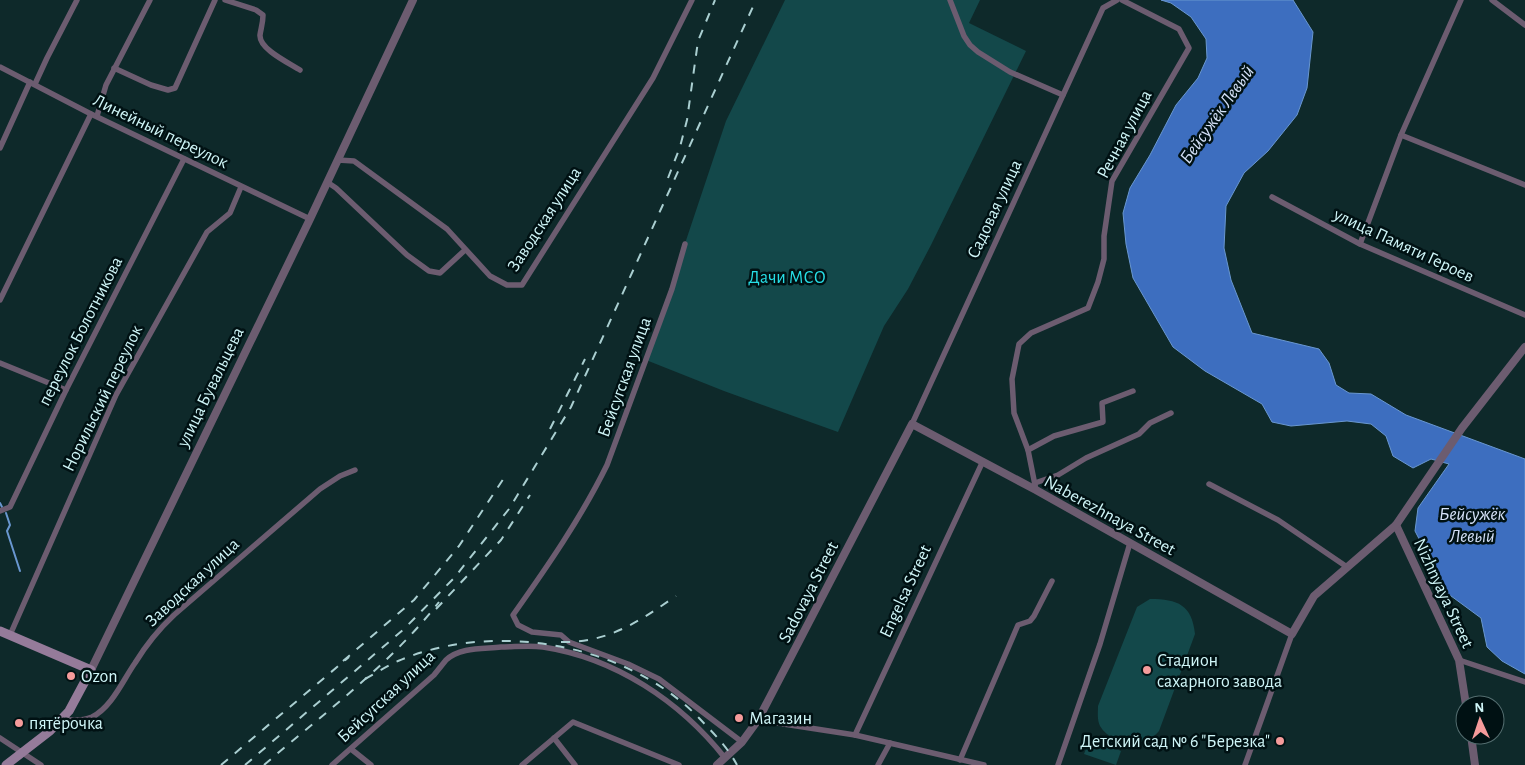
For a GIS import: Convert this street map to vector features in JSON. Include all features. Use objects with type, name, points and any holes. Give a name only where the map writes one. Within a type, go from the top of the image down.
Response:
[{"type":"main road","points":[[0,631],[91,670]]},
{"type":"main road","name":"улица Бувальцева","points":[[6,765],[50,731],[62,719],[69,711],[91,670]]},
{"type":"street","points":[[0,148],[76,0]]},
{"type":"street","points":[[0,300],[94,115],[114,68],[150,0]]},
{"type":"street","points":[[114,68],[151,85],[168,90],[175,88],[215,0]]},
{"type":"street","points":[[225,0],[256,10],[263,15],[264,24],[260,35],[261,43],[300,70]]},
{"type":"street","name":"улица Бувальцева","points":[[91,670],[310,219],[413,0]]},
{"type":"street","name":"Заводская улица","points":[[338,160],[354,161],[447,229],[490,276],[507,286],[522,285],[652,78],[692,0]]},
{"type":"street","points":[[950,0],[964,36],[978,52],[1010,72],[1063,95]]},
{"type":"street","name":"Садовая улица","points":[[912,424],[1103,8],[1117,0]]},
{"type":"street","name":"Речная улица","points":[[1036,486],[1028,450],[1014,413],[1012,379],[1019,344],[1031,333],[1088,308],[1104,259],[1104,236],[1112,181],[1189,48],[1179,29],[1122,0]]},
{"type":"street","points":[[1360,244],[1401,135],[1461,0]]},
{"type":"street","points":[[1492,0],[1525,24]]},
{"type":"street","name":"Линейный переулок","points":[[0,67],[94,115],[310,219]]},
{"type":"street","points":[[1401,135],[1525,185]]},
{"type":"street","name":"переулок Болотникова","points":[[0,511],[10,507],[66,390],[184,159]]},
{"type":"street","points":[[327,182],[336,188],[407,255],[429,271],[440,273],[465,250]]},
{"type":"street","name":"Норильский переулок","points":[[10,635],[116,396],[206,232],[230,213],[241,187]]},
{"type":"street","name":"улица Памяти Героев","points":[[1272,198],[1360,244],[1525,315]]},
{"type":"street","name":"Бейсугская улица","points":[[685,244],[672,289],[607,465],[542,575],[513,615],[518,626],[532,632],[561,635],[569,642],[628,664],[659,679],[742,742]]},
{"type":"street","points":[[1245,765],[1292,634],[1314,596],[1396,525],[1462,428],[1525,347]]},
{"type":"street","points":[[0,363],[66,390]]},
{"type":"street","points":[[1028,450],[1054,436],[1103,422],[1102,403],[1134,391]]},
{"type":"street","points":[[1036,486],[1086,458],[1139,434],[1150,422],[1171,413]]},
{"type":"street","name":"Naberezhnaya Street","points":[[912,424],[1036,486],[1130,543],[1292,634]]},
{"type":"street","name":"Sadovaya Street","points":[[717,765],[742,742],[758,720],[912,424]]},
{"type":"street","name":"Engelsa Street","points":[[854,735],[983,461]]},
{"type":"street","name":"Заводская улица","points":[[62,719],[82,720],[101,711],[114,695],[135,662],[167,621],[197,593],[320,489],[340,476],[355,470]]},
{"type":"street","points":[[1209,484],[1278,520],[1347,566]]},
{"type":"street","name":"Nizhnyaya Street","points":[[1396,525],[1459,660],[1464,695]]},
{"type":"street","points":[[1058,765],[1100,644],[1130,543]]},
{"type":"street","points":[[960,760],[1018,625],[1030,621],[1034,616],[1052,581]]},
{"type":"street","name":"Бейсугская улица","points":[[332,765],[434,675],[447,659],[458,653],[471,650],[516,646],[541,647],[575,654],[638,681],[665,698],[693,721],[725,758]]},
{"type":"street","points":[[1459,660],[1525,682]]},
{"type":"street","points":[[758,720],[854,735],[984,765]]},
{"type":"street","points":[[522,765],[573,722],[679,765]]},
{"type":"street","points":[[0,738],[41,765]]},
{"type":"street","points":[[554,738],[575,765]]},
{"type":"street","points":[[878,765],[890,743]]},
{"type":"street","points":[[1472,745],[1475,765]]},
{"type":"street","points":[[351,749],[371,765]]},
{"type":"green space","name":"Дачи МСО","points":[[785,0],[980,0],[969,23],[1026,51],[931,245],[908,289],[884,326],[838,432],[724,391],[646,360],[726,121]]},
{"type":"green space","name":"Стадион сахарного завода","points":[[1150,599],[1168,600],[1182,606],[1191,616],[1195,634],[1159,731],[1146,741],[1129,743],[1112,738],[1105,733],[1099,723],[1098,706],[1137,607]]},
{"type":"green space","points":[[1090,738],[1121,751],[1116,765],[1084,754]]},
{"type":"water","name":"Бейсужёк Левый","points":[[1161,0],[1293,0],[1313,32],[1307,88],[1297,115],[1268,151],[1244,173],[1226,206],[1224,248],[1231,280],[1252,333],[1319,349],[1329,363],[1336,385],[1349,393],[1371,394],[1406,415],[1525,459],[1525,674],[1502,661],[1487,647],[1481,618],[1447,593],[1415,531],[1418,508],[1449,464],[1431,459],[1413,468],[1393,456],[1386,436],[1371,424],[1347,421],[1291,426],[1272,422],[1262,404],[1205,371],[1173,347],[1133,278],[1126,244],[1123,213],[1130,188],[1176,105],[1198,78],[1207,58],[1206,39],[1191,17],[1171,3]]},
{"type":"waterway","points":[[0,503],[2,507]]},
{"type":"waterway","points":[[6,513],[10,525],[7,531],[20,571]]},
{"type":"railway","points":[[668,178],[680,147],[687,120],[698,41],[715,0]]},
{"type":"railway","points":[[245,765],[404,629],[454,578],[509,509],[571,407],[756,0]]},
{"type":"railway","points":[[550,429],[585,359]]},
{"type":"railway","points":[[343,661],[414,600],[459,546],[504,478]]},
{"type":"railway","points":[[436,609],[501,540],[530,495]]},
{"type":"railway","points":[[561,642],[593,639],[608,635],[649,614],[676,596]]},
{"type":"railway","points":[[264,765],[378,668],[420,625],[439,602]]},
{"type":"railway","points":[[365,679],[398,661],[436,649],[475,642],[516,641],[557,646],[597,656],[635,672],[669,692],[715,734],[737,765]]},
{"type":"railway","points":[[221,765],[349,657]]},
{"type":"place","name":"Стадион сахарного завода","points":[[1147,670]]},
{"type":"place","name":"Ozon","points":[[71,676]]},
{"type":"place","name":"Магазин","points":[[739,718]]},
{"type":"place","name":"пятёрочка","points":[[19,723]]},
{"type":"place","name":"Детский сад № 6 \"Березка\"","points":[[1280,741]]}]
